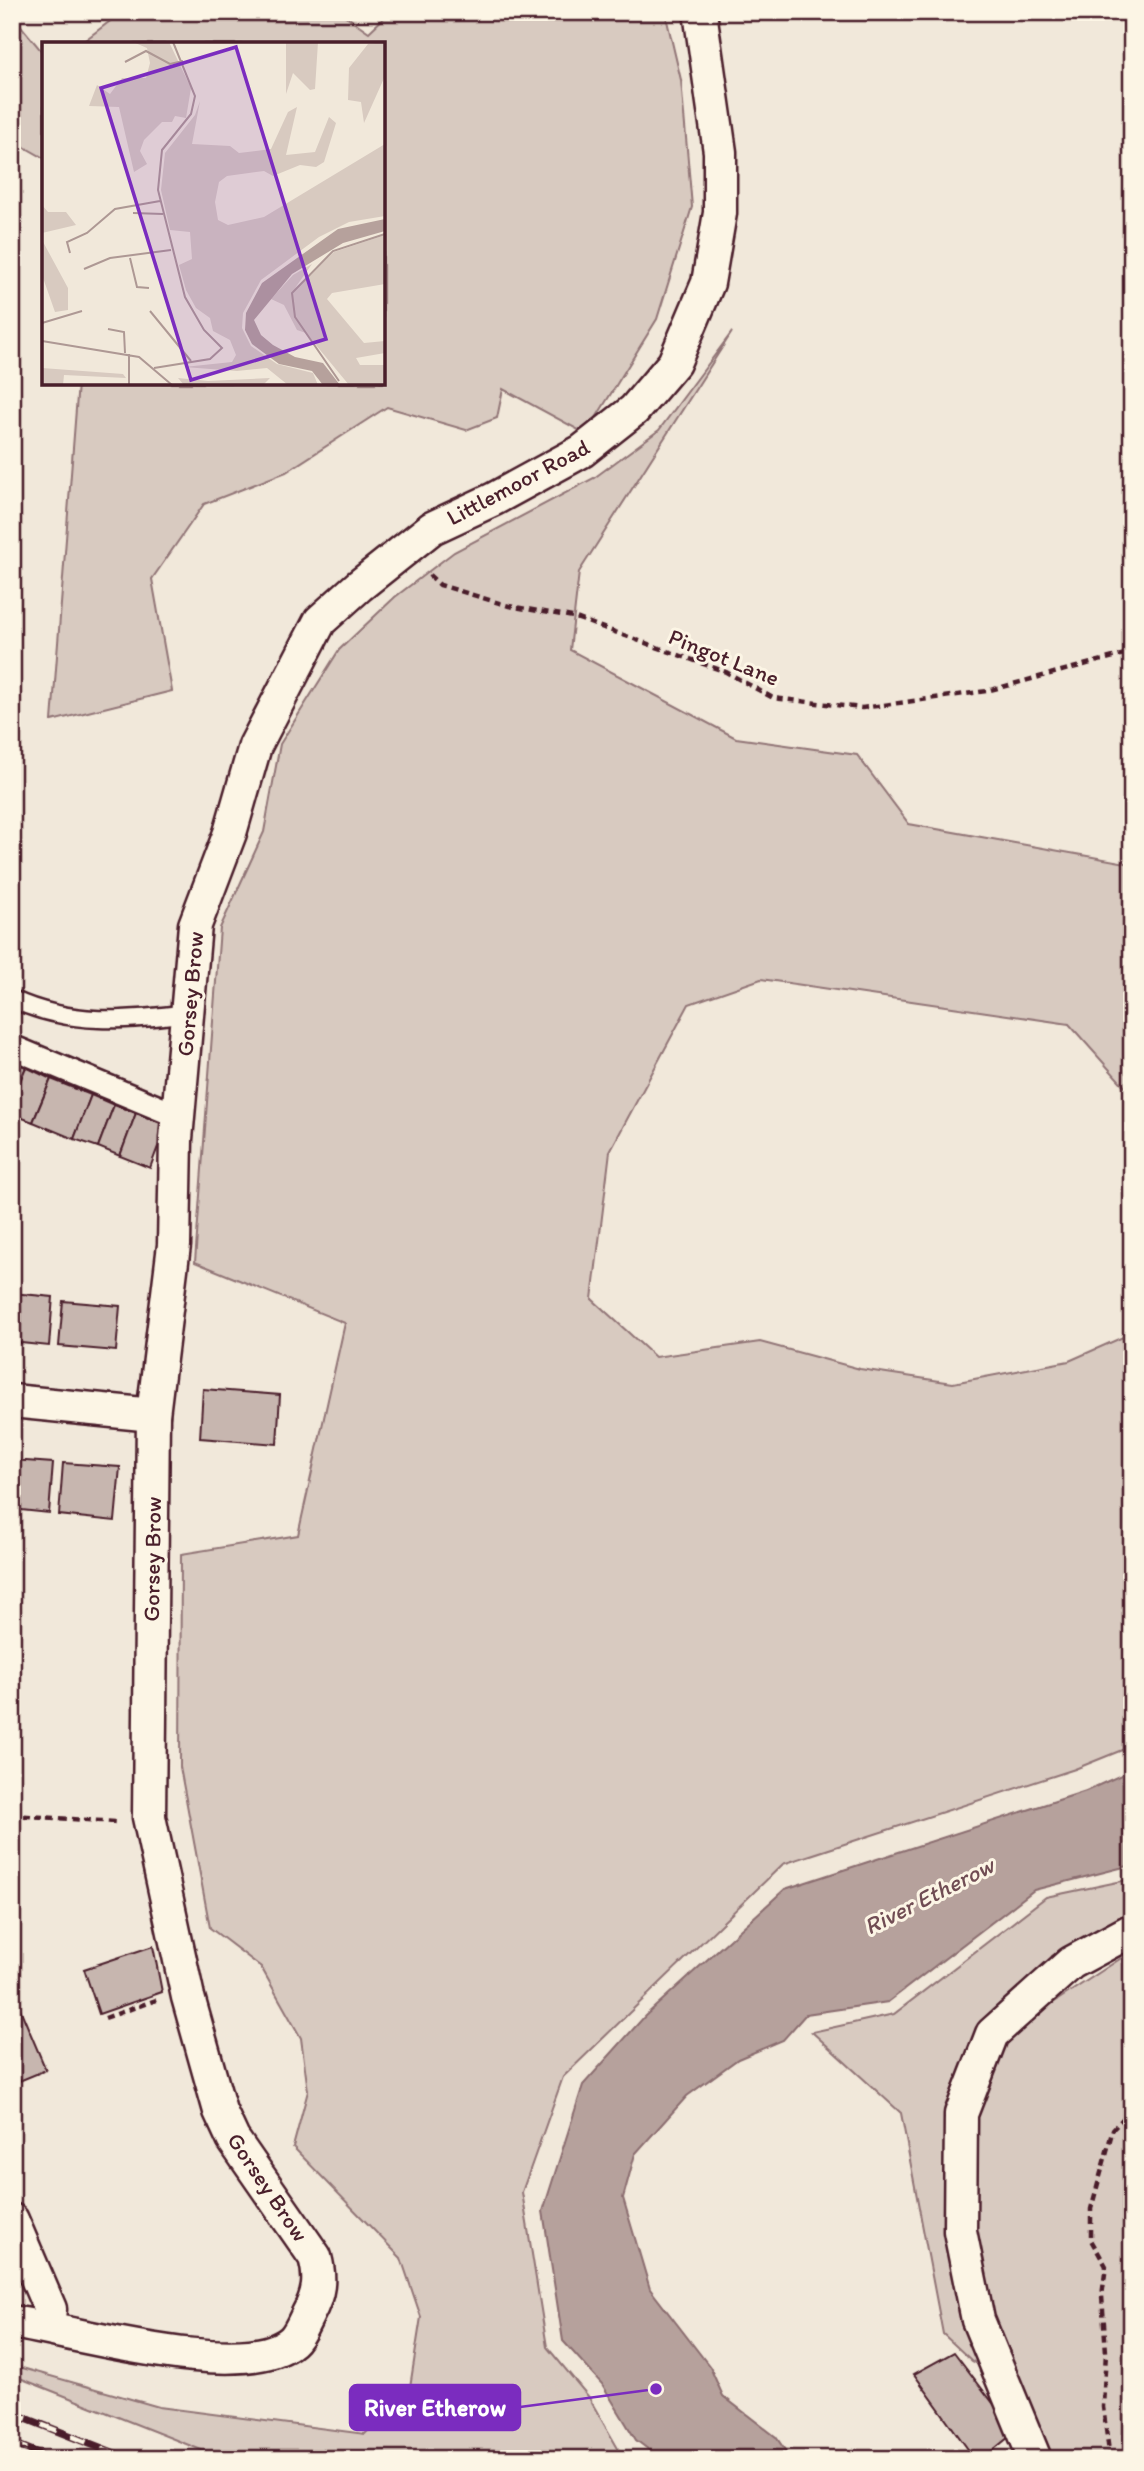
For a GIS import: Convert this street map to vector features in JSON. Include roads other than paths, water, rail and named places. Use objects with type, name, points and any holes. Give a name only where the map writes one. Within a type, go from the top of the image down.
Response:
[{"type":"street","name":"Littlemoor Road","points":[[432,528],[494,499],[582,451],[634,410],[674,363],[708,283],[720,213],[720,152],[699,12]]},
{"type":"street","name":"Gorsey Brow","points":[[12,2322],[130,2347],[199,2356],[258,2355],[291,2342],[317,2298],[320,2277],[315,2258],[233,2139],[220,2111],[186,1989],[149,1817],[153,1415],[174,1245],[178,1116],[195,925],[230,833],[255,746],[320,621],[432,528]]},
{"type":"street","points":[[12,1048],[178,1116]]},
{"type":"street","points":[[12,1401],[153,1415]]},
{"type":"street","points":[[1035,2459],[978,2320],[960,2231],[961,2114],[992,2034],[1071,1964],[1132,1930]]},
{"type":"street","points":[[12,2220],[50,2309],[48,2328]]},
{"type":"lane","points":[[12,999],[35,1010],[83,1020],[130,1020],[188,1013]]},
{"type":"water","points":[[1132,1770],[1132,1865],[1034,1890],[888,2002],[806,2014],[783,2040],[738,2059],[687,2096],[635,2154],[623,2198],[650,2289],[710,2367],[723,2396],[776,2437],[791,2459],[661,2459],[636,2440],[602,2384],[563,2341],[543,2211],[583,2085],[645,2016],[785,1889],[1086,1791]]},
{"type":"railway","points":[[12,2413],[129,2459]]},
{"type":"railway","points":[[12,2443],[52,2459]]},
{"type":"place","name":"River Etherow","points":[[656,2389]]}]
